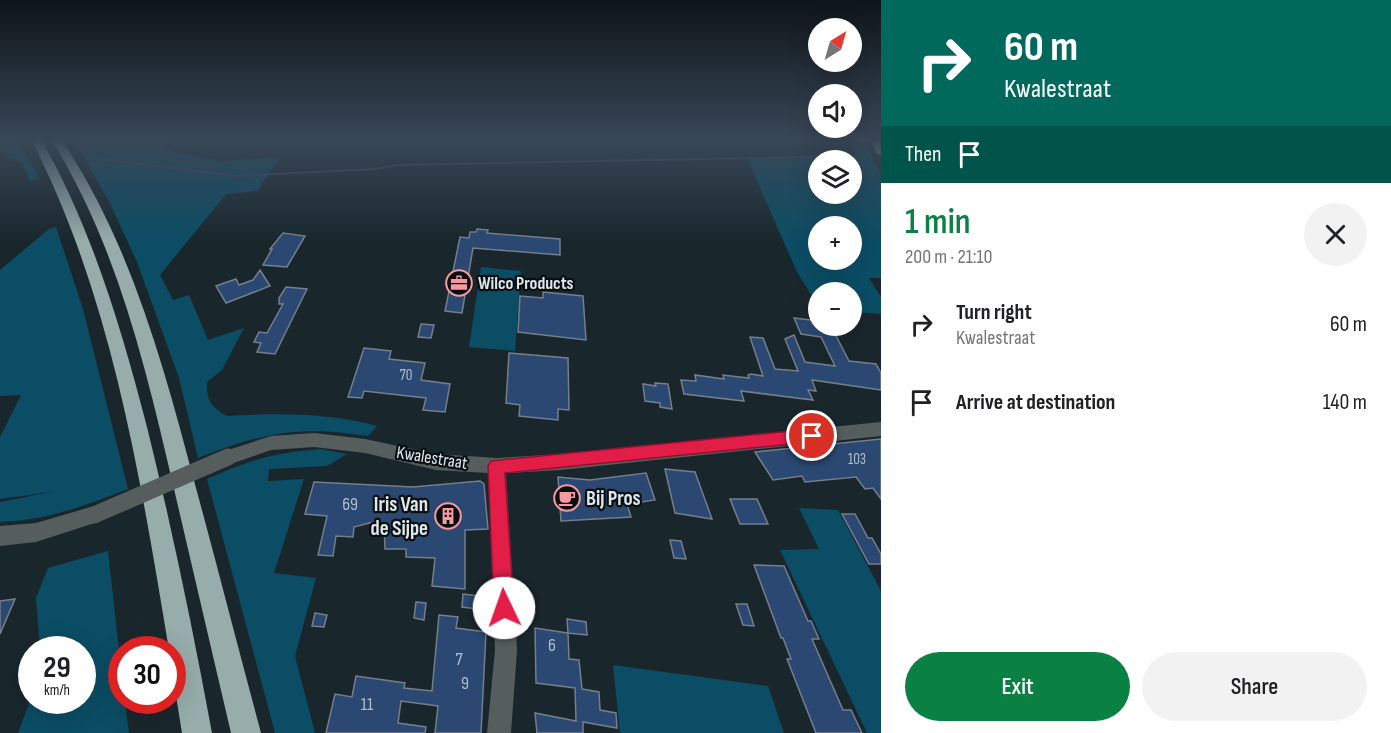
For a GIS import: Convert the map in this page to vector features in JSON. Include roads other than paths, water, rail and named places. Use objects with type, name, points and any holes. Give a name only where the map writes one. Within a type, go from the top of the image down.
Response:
[{"type":"highway","points":[[55,173],[93,262],[117,342],[144,457],[180,634],[196,733]]},
{"type":"highway","points":[[78,173],[117,254],[144,334],[184,481],[246,733]]},
{"type":"street","name":"Kwalestraat","points":[[0,536],[50,528],[94,515],[228,457],[271,443],[314,440],[365,446],[436,462],[496,466],[561,462],[881,429]]},
{"type":"street","points":[[496,466],[506,650],[499,733]]},
{"type":"waterway","points":[[213,173],[235,176],[291,173]]},
{"type":"place","name":"Wilco Products","points":[[459,283]]},
{"type":"place","name":"Bij Pros","points":[[567,498]]},
{"type":"place","name":"Iris Van de Sijpe","points":[[448,516]]}]
